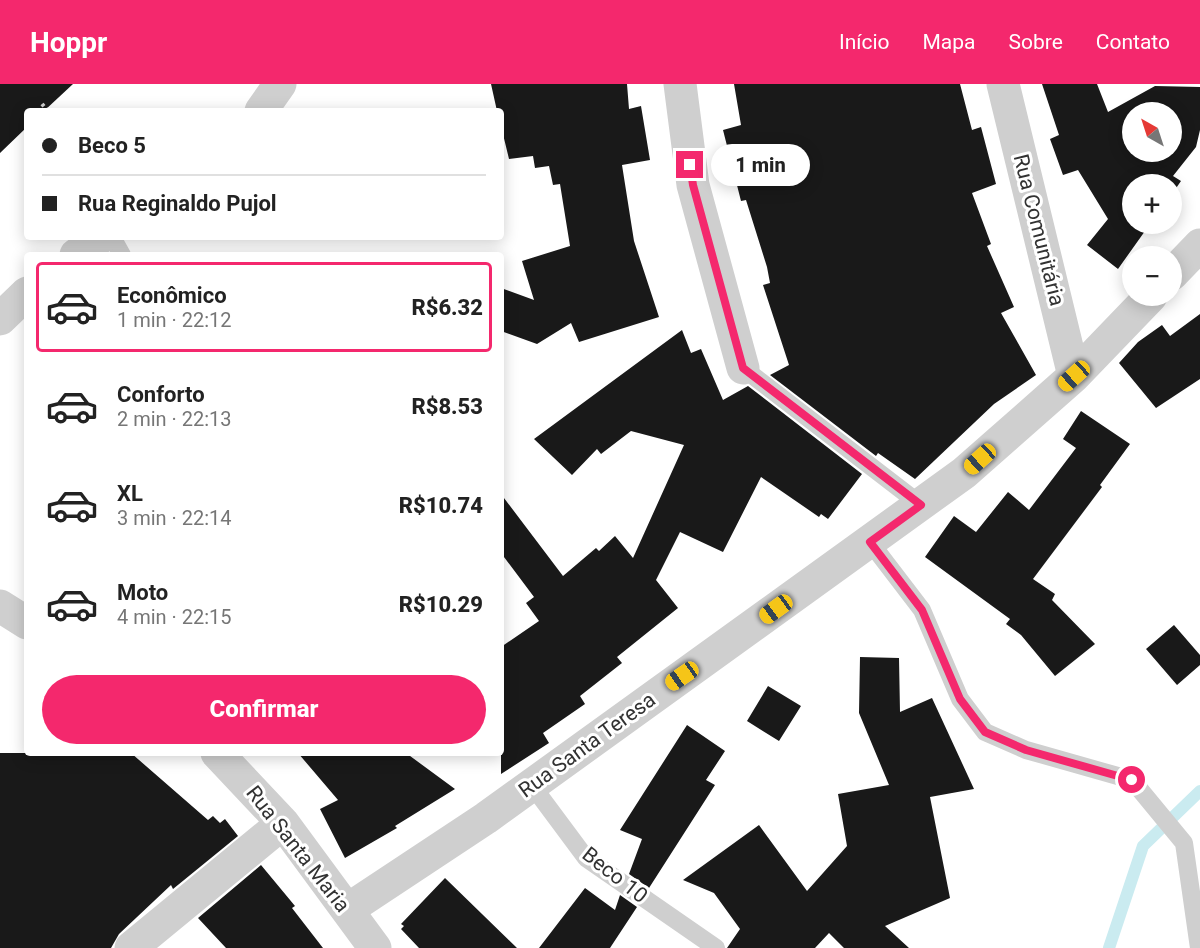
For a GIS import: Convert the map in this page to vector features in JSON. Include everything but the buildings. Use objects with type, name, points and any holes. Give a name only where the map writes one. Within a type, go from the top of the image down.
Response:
[{"type":"street","points":[[263,108],[280,84]]},
{"type":"street","points":[[680,84],[693,185],[743,368]]},
{"type":"street","name":"Rua Comunitária","points":[[1003,84],[1074,376]]},
{"type":"street","points":[[80,252],[97,240]]},
{"type":"street","points":[[1182,263],[1200,244]]},
{"type":"street","points":[[0,318],[24,296]]},
{"type":"street","name":"Rua Santa Teresa","points":[[347,910],[531,784],[964,473],[1074,376],[1141,306]]},
{"type":"street","points":[[0,606],[24,621]]},
{"type":"street","name":"Rua Santa Maria","points":[[220,756],[283,823],[375,948]]},
{"type":"street","points":[[131,948],[283,823]]},
{"type":"lane","points":[[743,368],[921,505]]},
{"type":"lane","points":[[870,542],[922,610],[960,699],[985,732],[1026,750],[1132,780],[1184,843],[1199,948]]},
{"type":"lane","name":"Beco 10","points":[[531,784],[586,858],[716,948]]},
{"type":"path","points":[[42,104],[45,108]]},
{"type":"waterway","points":[[1109,948],[1143,846],[1200,791]]},
{"type":"route","points":[[690,165],[693,185],[743,368],[921,505],[870,542],[922,610],[960,699],[985,732],[1026,750],[1132,780]]}]
